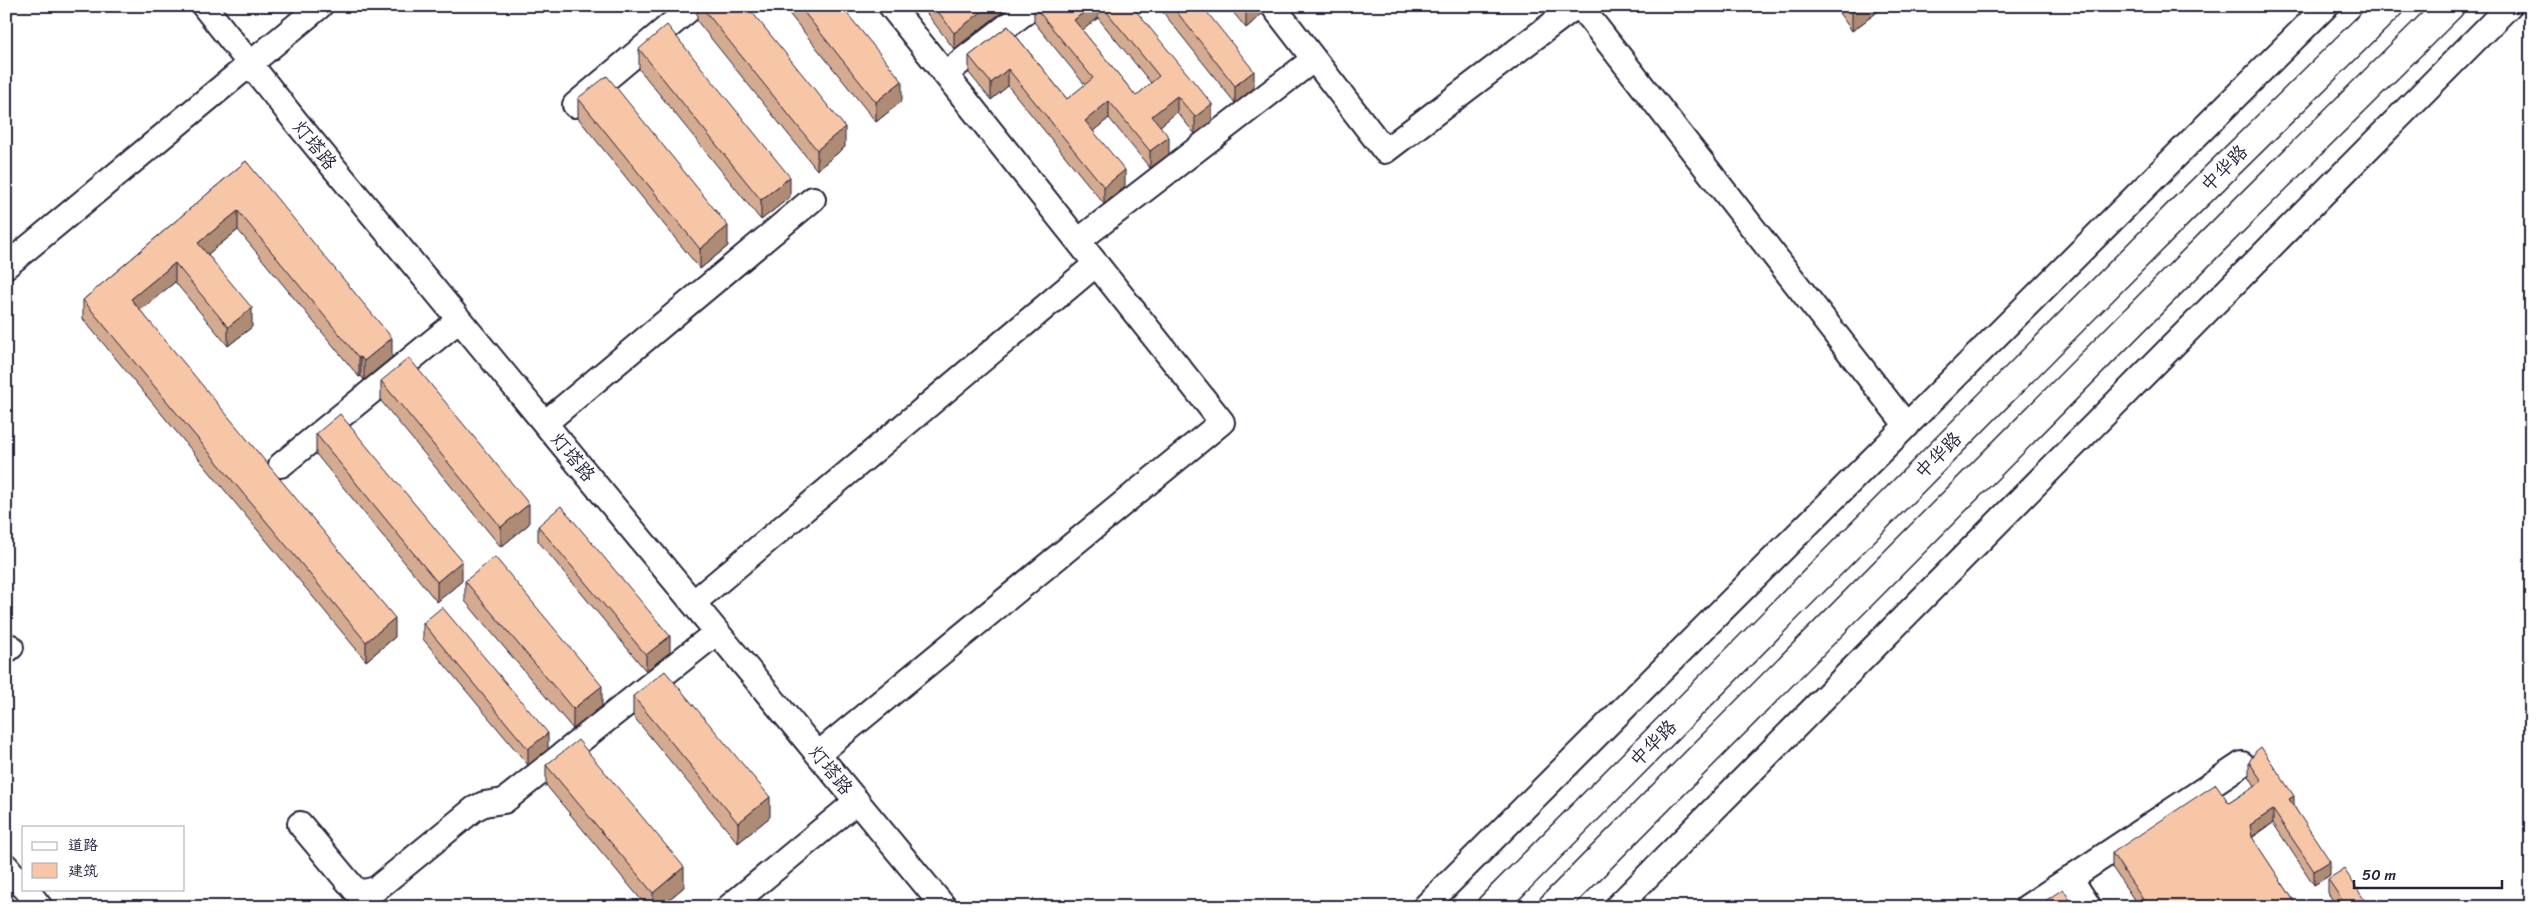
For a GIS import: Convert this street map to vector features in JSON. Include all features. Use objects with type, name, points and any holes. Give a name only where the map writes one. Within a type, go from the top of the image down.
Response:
[{"type":"highway","name":"中华路","points":[[1491,907],[2179,213],[2389,6]]},
{"type":"highway","points":[[1552,907],[2210,244],[2450,6]]},
{"type":"street","name":"灯塔路","points":[[204,6],[459,320],[944,907]]},
{"type":"street","points":[[6,266],[320,6]]},
{"type":"street","points":[[575,105],[694,6]]},
{"type":"street","points":[[818,754],[1222,422],[891,6]]},
{"type":"street","points":[[945,74],[1033,6]]},
{"type":"street","points":[[1273,6],[1385,150],[1576,6]]},
{"type":"street","points":[[1580,6],[1907,426]]},
{"type":"street","points":[[1425,907],[2326,6]]},
{"type":"street","points":[[1617,907],[2509,6]]},
{"type":"street","points":[[1078,241],[1314,59]]},
{"type":"street","points":[[545,423],[813,199]]},
{"type":"street","points":[[693,603],[1096,264]]},
{"type":"street","points":[[281,465],[459,320]]},
{"type":"street","points":[[300,824],[356,890],[364,892],[376,888],[474,809],[484,804],[504,801],[717,632]]},
{"type":"street","points":[[2027,907],[2242,764]]},
{"type":"street","points":[[729,907],[857,801]]},
{"type":"street","points":[[6,866],[22,885]]},
{"type":"street","points":[[2070,878],[2089,907]]},
{"type":"street","points":[[27,890],[40,907]]},
{"type":"building","points":[[701,6],[747,6],[845,127],[817,150]]},
{"type":"building","points":[[799,6],[841,6],[902,81],[876,102]]},
{"type":"building","points":[[934,6],[989,6],[954,33]]},
{"type":"building","points":[[1034,6],[1092,6],[1074,20],[1136,96],[1159,76],[1102,6],[1132,6],[1212,104],[1195,117],[1177,96],[1152,116],[1169,137],[1150,151],[1109,101],[1085,121],[1125,170],[1104,187],[1008,69],[991,83],[969,56],[1008,26],[1067,99],[1093,78]]},
{"type":"building","points":[[1172,6],[1202,6],[1254,71],[1235,86]]},
{"type":"building","points":[[1241,6],[1253,6],[1246,12]]},
{"type":"building","points":[[1849,6],[1858,6],[1852,11]]},
{"type":"building","points":[[667,25],[790,177],[761,200],[639,49]]},
{"type":"building","points":[[607,76],[728,226],[700,249],[578,98]]},
{"type":"building","points":[[246,161],[392,338],[364,361],[361,357],[359,358],[238,211],[198,243],[252,308],[228,327],[175,263],[131,299],[395,618],[366,642],[83,300]]},
{"type":"building","points":[[409,358],[529,504],[501,527],[381,381]]},
{"type":"building","points":[[340,414],[462,561],[437,582],[316,434]]},
{"type":"building","points":[[561,506],[670,636],[646,655],[538,526]]},
{"type":"building","points":[[495,557],[602,686],[573,709],[465,581]]},
{"type":"building","points":[[442,607],[548,733],[528,749],[423,623]]},
{"type":"building","points":[[665,671],[770,797],[738,823],[633,696]]},
{"type":"building","points":[[578,740],[684,867],[653,893],[546,765]]},
{"type":"building","points":[[2261,747],[2294,796],[2289,799],[2330,861],[2314,871],[2273,810],[2250,825],[2252,837],[2298,907],[2148,907],[2112,853],[2216,784],[2229,803],[2262,781],[2249,762]]},
{"type":"building","points":[[2344,869],[2369,907],[2339,907],[2344,903],[2328,879]]},
{"type":"building","points":[[2063,889],[2074,907],[2036,907]]}]
